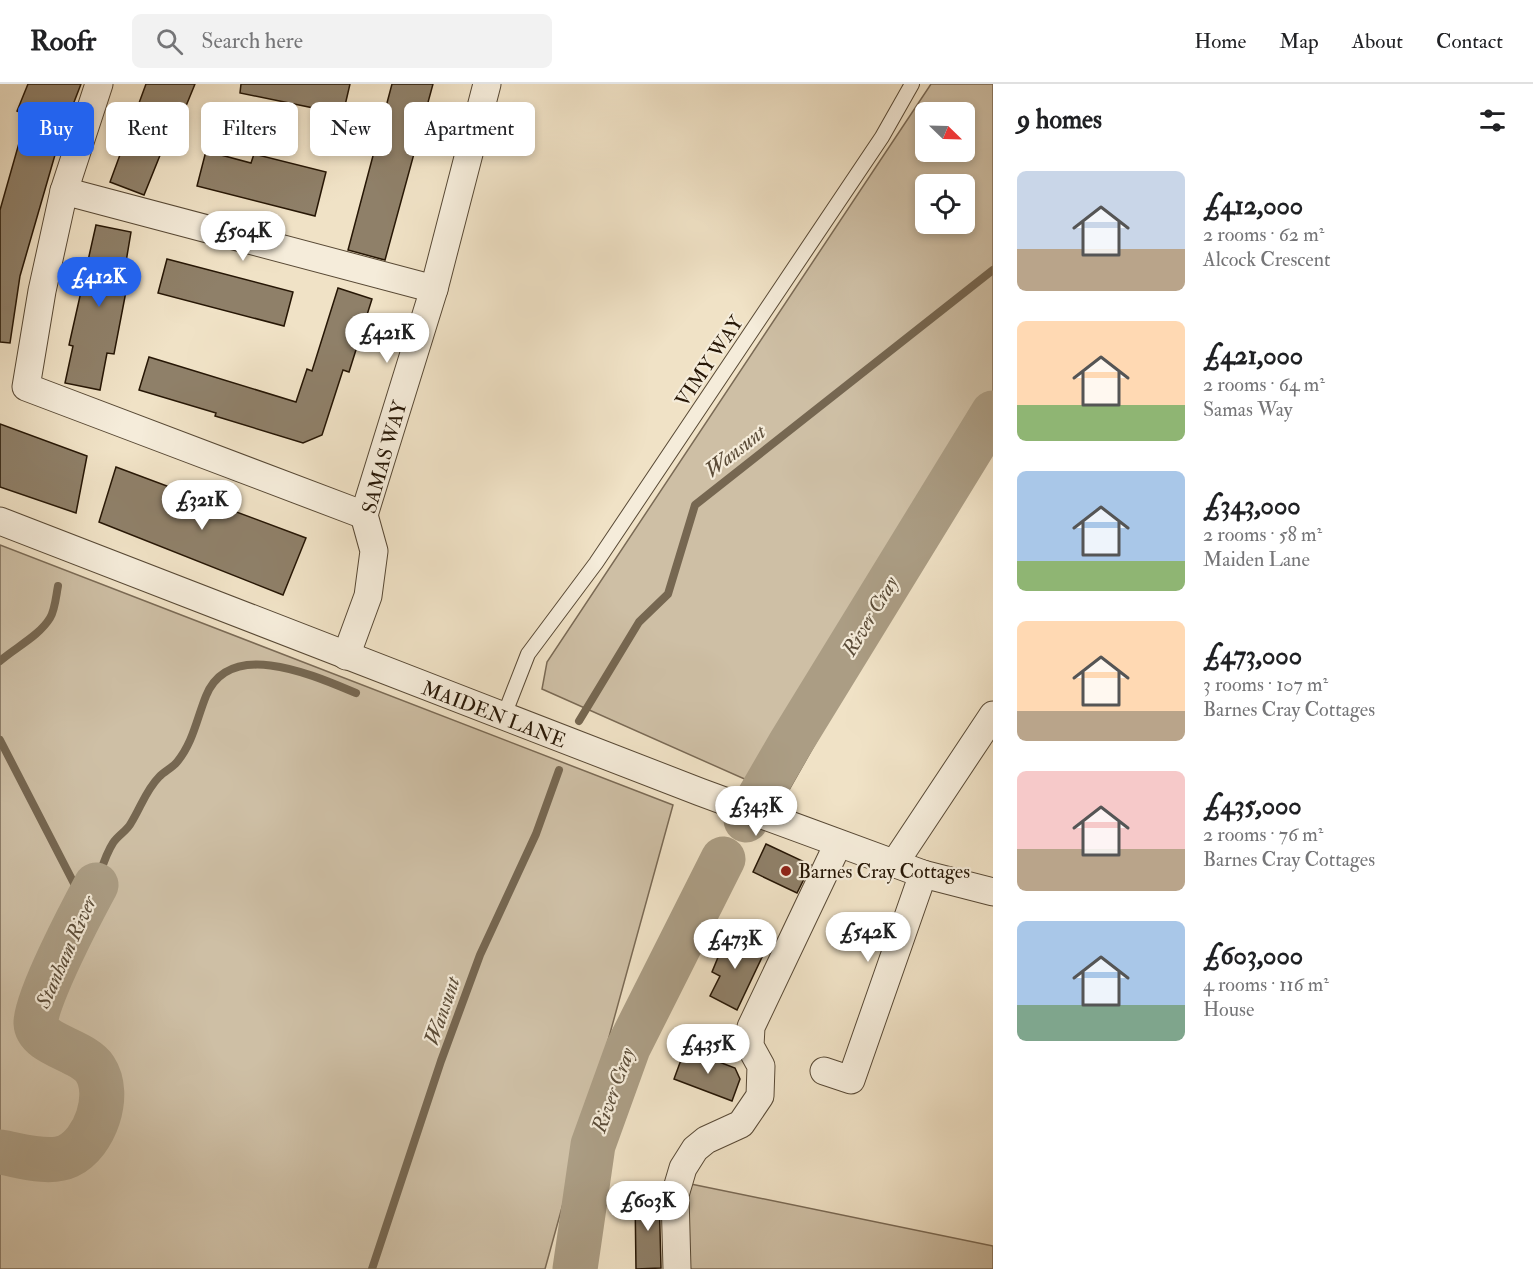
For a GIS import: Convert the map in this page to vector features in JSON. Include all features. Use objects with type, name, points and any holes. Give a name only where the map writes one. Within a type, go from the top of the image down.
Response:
[{"type":"street","points":[[99,84],[64,190],[42,291],[26,387],[364,515]]},
{"type":"street","name":"SAMAS WAY","points":[[346,656],[368,596],[374,551],[364,515],[434,289],[487,84]]},
{"type":"street","points":[[64,190],[434,289]]},
{"type":"street","name":"MAIDEN LANE","points":[[0,521],[503,718],[838,844],[923,874],[993,892]]},
{"type":"street","points":[[894,864],[993,716]]},
{"type":"street","points":[[677,1269],[675,1195],[683,1168],[695,1149],[706,1140],[741,1124],[760,1096],[761,1066],[750,1046],[750,1035],[763,998],[838,844]]},
{"type":"street","points":[[824,1071],[848,1091],[923,874]]},
{"type":"lane","name":"VIMY WAY","points":[[503,718],[528,654],[603,553],[882,138],[912,84]]},
{"type":"shaded area","points":[[931,84],[993,84],[993,430],[785,797],[542,689],[547,662],[915,108],[915,162],[975,162],[975,102],[919,102]]},
{"type":"shaded area","points":[[0,545],[673,805],[545,1269],[0,1269]]},
{"type":"shaded area","points":[[686,1183],[993,1246],[993,1269],[690,1269]]},
{"type":"building","points":[[28,84],[81,84],[74,102],[21,102]]},
{"type":"building","points":[[146,84],[195,84],[188,102],[139,102]]},
{"type":"building","points":[[241,84],[350,84],[346,102],[310,102],[310,107],[298,105],[298,102],[284,102],[240,93]]},
{"type":"building","points":[[392,84],[433,84],[428,102],[404,102],[404,156],[413,156],[385,260],[348,250],[373,156],[392,156],[392,102],[387,102]]},
{"type":"building","points":[[18,147],[18,156],[55,156],[20,276],[10,343],[0,342],[0,210]]},
{"type":"building","points":[[120,156],[160,156],[144,195],[110,182]]},
{"type":"building","points":[[205,156],[225,156],[251,163],[253,156],[262,156],[326,172],[315,216],[197,186]]},
{"type":"building","points":[[96,225],[131,232],[123,280],[128,281],[114,354],[107,353],[100,390],[65,383],[73,346],[69,345]]},
{"type":"building","points":[[167,259],[293,292],[284,326],[158,293]]},
{"type":"building","points":[[338,288],[372,299],[349,372],[343,370],[322,435],[303,443],[139,390],[149,357],[296,402],[307,369],[312,371]]},
{"type":"building","points":[[0,424],[87,456],[76,513],[0,487]]},
{"type":"building","points":[[116,467],[306,538],[283,595],[99,522]]},
{"type":"building","name":"Barnes Cray Cottages","points":[[766,844],[811,865],[797,893],[753,872]]},
{"type":"building","points":[[728,933],[765,951],[737,1010],[710,996],[720,976],[712,972]]},
{"type":"building","points":[[685,1049],[735,1068],[740,1079],[732,1101],[674,1079]]},
{"type":"building","points":[[659,1194],[661,1268],[636,1269],[635,1195]]},
{"type":"waterway","name":"Wansunt","points":[[579,721],[639,622],[668,594],[695,505],[993,270]]},
{"type":"waterway","name":"River Cray","points":[[746,820],[790,744],[993,413]]},
{"type":"waterway","points":[[0,661],[34,636],[50,618],[58,586]]},
{"type":"waterway","points":[[96,885],[113,843],[129,826],[154,782],[182,755],[191,739],[206,696],[218,678],[234,668],[253,665],[275,666],[319,678],[356,693]]},
{"type":"waterway","points":[[0,740],[81,897],[81,912]]},
{"type":"waterway","name":"Wansunt","points":[[372,1269],[441,1061],[480,955],[536,834],[559,770]]},
{"type":"waterway","name":"River Cray","points":[[575,1269],[593,1145],[628,1048],[723,859]]},
{"type":"waterway","name":"Stanham River","points":[[0,1152],[25,1157],[60,1159],[78,1150],[93,1130],[98,1117],[102,1092],[95,1069],[89,1062],[44,1037],[38,1031],[36,1023],[43,995],[51,976],[96,885]]},
{"type":"place","name":"Barnes Cray Cottages","points":[[786,871]]}]
